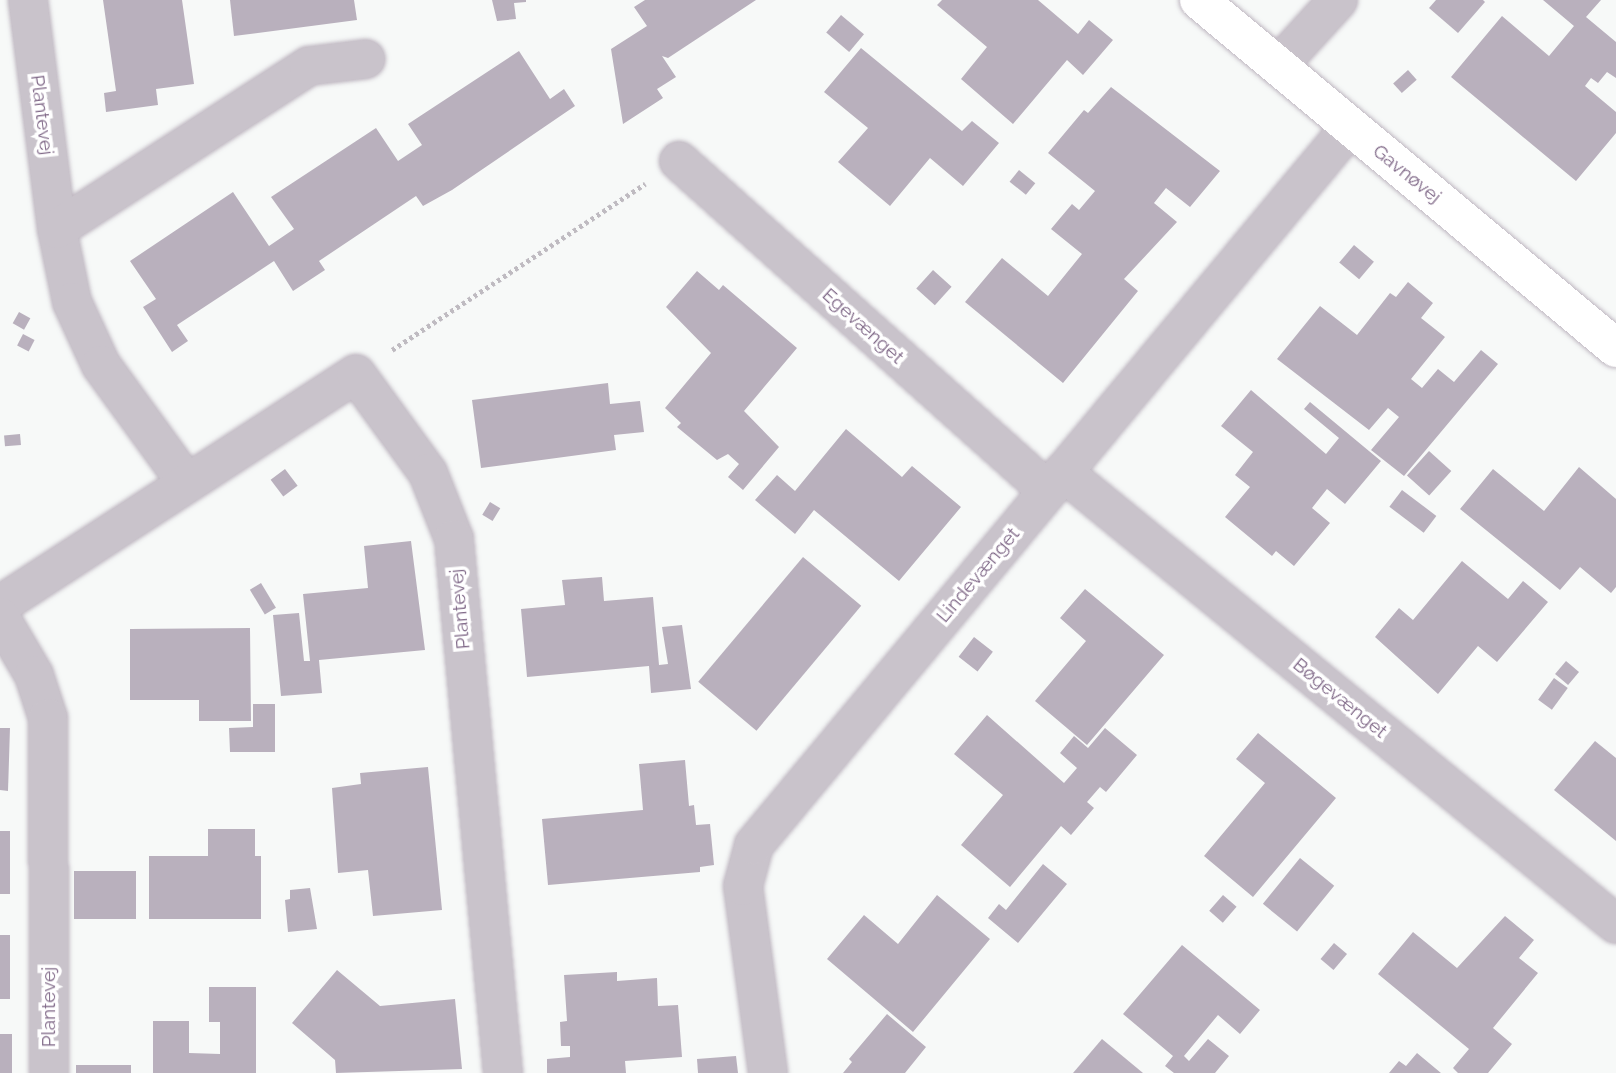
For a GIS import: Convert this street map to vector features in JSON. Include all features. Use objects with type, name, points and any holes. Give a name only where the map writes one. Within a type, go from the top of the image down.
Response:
[{"type":"street","name":"Plantevej","points":[[28,0],[57,229],[72,302],[101,365],[186,482]]},
{"type":"street","name":"Gavnøvej","points":[[1199,0],[1616,348]]},
{"type":"street","points":[[1278,66],[1338,0]]},
{"type":"street","points":[[57,229],[309,66],[366,59]]},
{"type":"street","name":"Lindevænget","points":[[768,1073],[743,886],[754,845],[1350,127]]},
{"type":"street","name":"Egevænget","points":[[679,161],[1056,482]]},
{"type":"street","name":"Plantevej","points":[[356,374],[428,473],[454,539],[503,1073]]},
{"type":"street","points":[[0,605],[356,374]]},
{"type":"street","name":"Bøgevænget","points":[[1056,482],[1616,924]]},
{"type":"street","name":"Plantevej","points":[[0,617],[34,675],[48,718],[49,1073]]},
{"type":"path","points":[[356,374],[679,161]]},
{"type":"building","points":[[103,0],[182,0],[194,84],[156,89],[158,105],[106,112],[104,93],[116,91]]},
{"type":"building","points":[[230,0],[354,0],[357,20],[234,36]]},
{"type":"building","points":[[492,0],[526,2],[514,3],[516,19],[497,21]]},
{"type":"building","points":[[645,0],[756,0],[668,58],[662,56],[676,77],[657,89],[663,98],[623,124],[611,49],[647,26],[634,7]]},
{"type":"building","points":[[942,0],[1038,0],[1078,34],[1089,20],[1113,40],[1083,75],[1067,60],[1013,124],[961,79],[987,47],[937,5]]},
{"type":"building","points":[[1436,0],[1485,2],[1458,33],[1429,8]]},
{"type":"building","points":[[1543,0],[1601,0],[1586,17],[1616,42],[1616,78],[1607,72],[1598,83],[1591,78],[1585,86],[1616,112],[1616,133],[1576,181],[1451,77],[1502,16],[1549,56],[1574,26]]},
{"type":"building","points":[[841,15],[864,34],[849,52],[826,33]]},
{"type":"building","points":[[861,48],[962,131],[972,121],[999,143],[963,186],[930,158],[890,206],[838,162],[868,128],[824,92]]},
{"type":"building","points":[[519,51],[550,99],[564,89],[575,106],[452,190],[423,206],[416,196],[319,261],[325,270],[293,291],[274,261],[177,325],[188,341],[172,352],[143,307],[156,299],[130,261],[233,192],[269,246],[294,229],[271,197],[376,128],[398,161],[422,145],[408,124]]},
{"type":"building","points":[[1408,70],[1417,80],[1402,93],[1393,83]]},
{"type":"building","points":[[1111,87],[1220,171],[1190,207],[1166,188],[1154,203],[1177,222],[1124,279],[1138,291],[1063,383],[965,302],[1002,258],[1048,296],[1082,254],[1051,229],[1072,204],[1079,210],[1095,191],[1048,153],[1084,110],[1088,113]]},
{"type":"building","points":[[1019,170],[1035,183],[1026,195],[1010,182]]},
{"type":"building","points":[[1354,245],[1374,262],[1359,279],[1339,263]]},
{"type":"building","points":[[933,270],[952,287],[935,305],[916,289]]},
{"type":"building","points":[[697,271],[719,290],[723,285],[797,348],[744,411],[779,447],[743,490],[728,477],[739,464],[728,454],[717,460],[677,427],[681,423],[665,408],[711,353],[666,307]]},
{"type":"building","points":[[1408,282],[1433,303],[1421,318],[1445,337],[1411,379],[1422,388],[1438,369],[1454,382],[1481,350],[1498,364],[1404,476],[1371,450],[1399,417],[1388,408],[1369,430],[1277,359],[1320,306],[1357,335],[1390,293],[1396,297]]},
{"type":"building","points":[[19,312],[30,318],[24,330],[13,323]]},
{"type":"building","points":[[23,334],[35,340],[29,351],[17,346]]},
{"type":"building","points":[[608,383],[610,404],[640,401],[644,432],[614,435],[616,450],[481,468],[472,400]]},
{"type":"building","points":[[1251,390],[1326,454],[1339,438],[1304,409],[1310,402],[1381,461],[1345,504],[1327,489],[1312,508],[1330,523],[1294,566],[1276,551],[1272,556],[1225,517],[1250,487],[1235,475],[1253,452],[1221,426]]},
{"type":"building","points":[[846,429],[902,477],[912,466],[961,507],[899,581],[814,510],[795,534],[755,500],[777,475],[795,491]]},
{"type":"building","points":[[20,434],[21,445],[5,446],[4,435]]},
{"type":"building","points":[[1429,451],[1451,471],[1429,496],[1407,476]]},
{"type":"building","points":[[1579,467],[1616,499],[1616,587],[1611,593],[1580,567],[1560,590],[1460,509],[1493,469],[1544,511]]},
{"type":"building","points":[[285,469],[298,486],[283,497],[271,480]]},
{"type":"building","points":[[1402,490],[1436,516],[1424,533],[1389,507]]},
{"type":"building","points":[[490,502],[500,508],[493,521],[482,515]]},
{"type":"building","points":[[411,541],[425,650],[319,660],[322,693],[281,696],[273,615],[299,613],[304,661],[310,661],[303,594],[368,588],[364,546]]},
{"type":"building","points":[[803,557],[861,606],[756,731],[698,682]]},
{"type":"building","points":[[1462,561],[1508,599],[1523,581],[1548,602],[1497,662],[1478,646],[1438,694],[1375,637],[1399,608],[1413,620]]},
{"type":"building","points":[[602,577],[604,601],[653,597],[659,665],[668,664],[662,627],[682,625],[691,689],[651,693],[649,666],[527,677],[521,609],[565,605],[562,580]]},
{"type":"building","points":[[261,583],[276,608],[265,615],[250,590]]},
{"type":"building","points":[[1085,589],[1164,655],[1087,745],[1035,701],[1086,641],[1060,618]]},
{"type":"building","points":[[250,628],[251,721],[199,721],[199,700],[130,700],[130,629]]},
{"type":"building","points":[[974,637],[993,652],[978,671],[959,657]]},
{"type":"building","points":[[1566,661],[1579,672],[1568,685],[1555,674]]},
{"type":"building","points":[[1554,678],[1568,688],[1552,710],[1538,700]]},
{"type":"building","points":[[253,704],[275,704],[275,752],[230,752],[229,728],[253,727]]},
{"type":"building","points":[[987,715],[1064,783],[1077,768],[1060,753],[1074,736],[1088,748],[1105,728],[1137,755],[1106,792],[1100,787],[1087,802],[1094,808],[1071,835],[1061,826],[1010,887],[961,845],[1003,795],[954,754]]},
{"type":"building","points":[[0,728],[10,728],[8,791],[0,790]]},
{"type":"building","points":[[1258,733],[1336,798],[1253,897],[1204,856],[1265,783],[1236,759]]},
{"type":"building","points":[[1595,741],[1616,758],[1616,841],[1554,790]]},
{"type":"building","points":[[685,760],[689,806],[694,805],[696,825],[710,824],[714,865],[700,867],[700,872],[548,885],[542,819],[643,810],[639,764]]},
{"type":"building","points":[[428,767],[442,910],[373,916],[368,870],[338,873],[332,788],[361,784],[360,773]]},
{"type":"building","points":[[208,829],[255,829],[255,856],[261,856],[261,919],[149,919],[149,856],[208,856]]},
{"type":"building","points":[[0,831],[10,831],[10,894],[0,894]]},
{"type":"building","points":[[1300,858],[1334,886],[1297,932],[1263,904]]},
{"type":"building","points":[[1043,864],[1067,884],[1018,943],[988,918],[999,904],[1006,910]]},
{"type":"building","points":[[74,871],[136,871],[136,919],[74,919]]},
{"type":"building","points":[[310,888],[317,929],[288,932],[285,900],[290,899],[290,890]]},
{"type":"building","points":[[937,895],[990,939],[913,1032],[827,959],[864,915],[898,944]]},
{"type":"building","points":[[1223,895],[1237,907],[1223,923],[1209,911]]},
{"type":"building","points":[[1505,916],[1534,940],[1519,958],[1538,973],[1493,1028],[1512,1044],[1488,1073],[1458,1073],[1453,1068],[1469,1049],[1378,974],[1413,932],[1457,968]]},
{"type":"building","points":[[0,935],[10,935],[10,999],[0,999]]},
{"type":"building","points":[[1334,943],[1347,954],[1334,970],[1321,959]]},
{"type":"building","points":[[1182,945],[1260,1010],[1240,1034],[1218,1015],[1184,1056],[1189,1061],[1208,1039],[1229,1056],[1215,1073],[1174,1073],[1165,1066],[1173,1056],[1123,1014]]},
{"type":"building","points":[[337,970],[380,1006],[455,999],[462,1069],[336,1073],[335,1060],[292,1023]]},
{"type":"building","points":[[617,972],[617,981],[657,978],[658,1006],[678,1005],[682,1057],[625,1061],[626,1073],[547,1073],[547,1059],[570,1057],[570,1046],[561,1046],[560,1022],[567,1021],[564,975]]},
{"type":"building","points":[[209,987],[256,987],[256,1073],[153,1073],[153,1021],[189,1021],[189,1053],[220,1054],[220,1022],[209,1022]]},
{"type":"building","points":[[887,1014],[926,1047],[905,1073],[843,1073],[852,1062],[849,1059]]},
{"type":"building","points":[[0,1034],[12,1034],[12,1073],[0,1073]]},
{"type":"building","points":[[1102,1039],[1143,1073],[1073,1073]]},
{"type":"building","points":[[1417,1053],[1441,1073],[1389,1073],[1399,1061],[1406,1066]]},
{"type":"building","points":[[736,1056],[738,1073],[698,1073],[697,1059]]},
{"type":"building","points":[[76,1065],[131,1065],[131,1073],[76,1073]]}]
